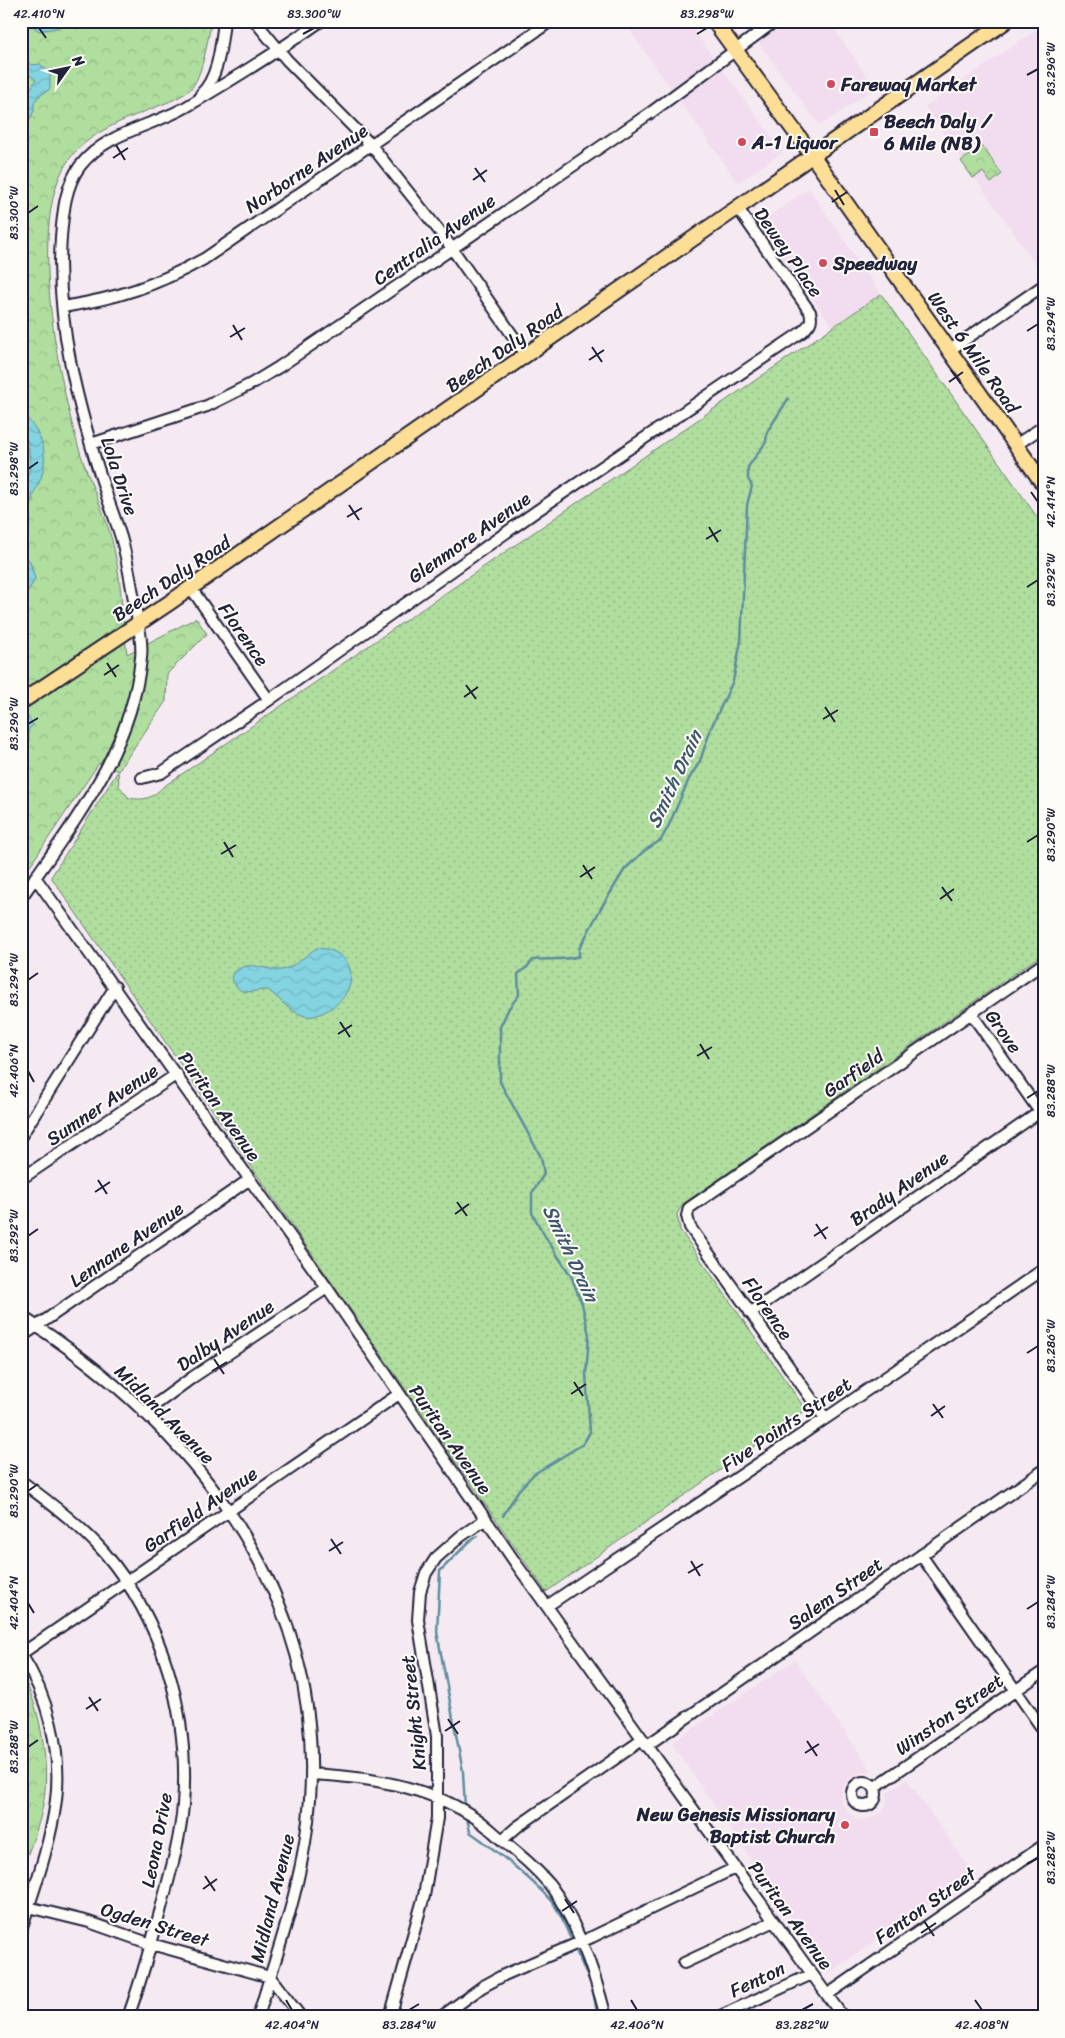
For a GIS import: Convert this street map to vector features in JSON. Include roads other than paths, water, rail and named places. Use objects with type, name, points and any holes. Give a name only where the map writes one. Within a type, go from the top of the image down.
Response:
[{"type":"main road","name":"West 6 Mile Road","points":[[714,21],[812,155],[1044,486]]},
{"type":"main road","name":"Beech Daly Road","points":[[26,700],[527,356],[737,207],[1006,21]]},
{"type":"street","name":"Lola Drive","points":[[191,103],[206,90],[215,70],[224,21]]},
{"type":"street","points":[[255,21],[279,50],[371,145],[452,249],[527,356]]},
{"type":"street","name":"Lola Drive","points":[[21,898],[91,797],[123,734],[136,695],[142,654],[123,544],[91,444],[71,364],[63,306],[60,264],[62,218],[69,188],[78,168],[92,153],[110,140],[191,103],[279,50],[321,21]]},
{"type":"street","name":"Norborne Avenue","points":[[63,306],[98,302],[125,295],[181,272],[217,250],[551,21]]},
{"type":"street","name":"Centralia Avenue","points":[[91,444],[207,406],[251,384],[279,367],[654,111],[775,21]]},
{"type":"street","name":"Dewey Place","points":[[737,207],[805,304],[812,318]]},
{"type":"street","points":[[950,350],[1044,285]]},
{"type":"street","name":"Glenmore Avenue","points":[[142,778],[161,773],[269,700],[538,510],[802,332],[810,325],[812,318]]},
{"type":"street","points":[[1016,445],[1044,426]]},
{"type":"street","name":"Florence","points":[[190,588],[269,700]]},
{"type":"street","name":"Puritan Avenue","points":[[36,877],[177,1074],[547,1606],[843,2017]]},
{"type":"street","name":"Garfield","points":[[687,1216],[694,1204],[1044,963]]},
{"type":"street","points":[[21,1136],[115,988]]},
{"type":"street","name":"Grove","points":[[971,1013],[1042,1113]]},
{"type":"street","name":"Sumner Avenue","points":[[21,1179],[177,1074]]},
{"type":"street","name":"Brady Avenue","points":[[750,1313],[1042,1113]]},
{"type":"street","name":"Lennane Avenue","points":[[21,1337],[250,1179]]},
{"type":"street","name":"Florence","points":[[687,1216],[690,1227],[825,1418]]},
{"type":"street","name":"Five Points Street","points":[[547,1606],[1044,1268]]},
{"type":"street","name":"Dalby Avenue","points":[[144,1413],[193,1377],[327,1288]]},
{"type":"street","name":"Midland Avenue","points":[[21,1316],[83,1358],[144,1413],[189,1459],[230,1510],[263,1565],[288,1630],[305,1700],[310,1734],[311,1774],[308,1823],[300,1873],[270,1977],[301,2017]]},
{"type":"street","name":"Garfield Avenue","points":[[21,1654],[399,1394]]},
{"type":"street","name":"Salem Street","points":[[502,1840],[525,1822],[1044,1470]]},
{"type":"street","name":"Leona Drive","points":[[21,1481],[59,1509],[83,1531],[104,1552],[126,1582],[145,1614],[164,1658],[177,1705],[183,1747],[184,1789],[179,1831],[151,1944],[128,2017]]},
{"type":"street","name":"Knight Street","points":[[390,2017],[424,1896],[437,1818],[437,1736],[418,1620],[420,1592],[426,1573],[436,1558],[461,1536],[486,1519]]},
{"type":"street","points":[[921,1555],[1044,1731]]},
{"type":"street","points":[[21,1654],[35,1678],[45,1706],[54,1744],[58,1775],[53,1822],[21,1930]]},
{"type":"street","name":"Winston Street","points":[[875,1787],[1044,1671]]},
{"type":"street","points":[[311,1774],[373,1779],[422,1792],[472,1815],[530,1863],[550,1885],[566,1911],[580,1942],[597,1985],[606,2017]]},
{"type":"street","name":"Fenton Street","points":[[827,1995],[1044,1845]]},
{"type":"street","points":[[441,2017],[482,1987],[504,1975],[580,1942],[735,1868]]},
{"type":"street","name":"Ogden Street","points":[[28,1907],[89,1922],[151,1944],[270,1977]]},
{"type":"street","points":[[684,1963],[774,1921]]},
{"type":"street","name":"Fenton","points":[[718,2017],[812,1974]]},
{"type":"street","points":[[258,2017],[270,1977]]},
{"type":"water","points":[[27,21],[71,21],[57,28],[39,31]]},
{"type":"water","points":[[21,43],[25,60],[32,65],[40,64],[50,73],[50,89],[38,97],[34,103],[34,111],[21,135],[21,104],[36,80],[30,75],[24,81],[21,80]]},
{"type":"water","points":[[21,411],[33,426],[42,442],[44,468],[34,492],[28,536],[22,549],[23,555],[30,561],[35,579],[21,603],[21,489],[29,473],[30,462],[28,442],[21,430]]},
{"type":"water","points":[[21,706],[33,725],[28,730],[28,746],[21,760]]},
{"type":"water","points":[[317,948],[342,956],[348,964],[351,974],[350,984],[345,995],[336,1004],[316,1015],[308,1016],[297,1013],[268,990],[241,991],[231,976],[237,970],[249,966],[285,969],[294,965]]},
{"type":"waterway","name":"Smith Drain","points":[[503,1516],[518,1491],[534,1474],[583,1444],[590,1432],[586,1375],[589,1335],[582,1304],[571,1276],[532,1213],[532,1193],[544,1174],[541,1157],[500,1082],[500,1027],[509,1008],[519,995],[518,974],[533,960],[579,956],[579,949],[625,869],[644,851],[661,840],[689,779],[700,761],[711,728],[733,681],[741,641],[747,505],[752,486],[748,479],[748,467],[766,442],[767,432],[788,399]]},
{"type":"waterway","name":"Smith Drain","points":[[465,1808],[463,1772],[437,1632],[440,1571],[469,1542],[478,1536]]},
{"type":"waterway","name":"Smith Drain","points":[[467,1818],[470,1832],[517,1868],[550,1900],[557,1909],[570,1937]]},
{"type":"waterway","name":"Smith Drain","points":[[577,1953],[592,1986],[598,2017]]},
{"type":"place","name":"Fareway Market","points":[[831,84]]},
{"type":"place","name":"Beech Daly / 6 Mile (NB)","points":[[874,132]]},
{"type":"place","name":"A-1 Liquor","points":[[742,142]]},
{"type":"place","name":"Speedway","points":[[823,263]]},
{"type":"place","name":"New Genesis Missionary Baptist Church","points":[[845,1825]]}]
